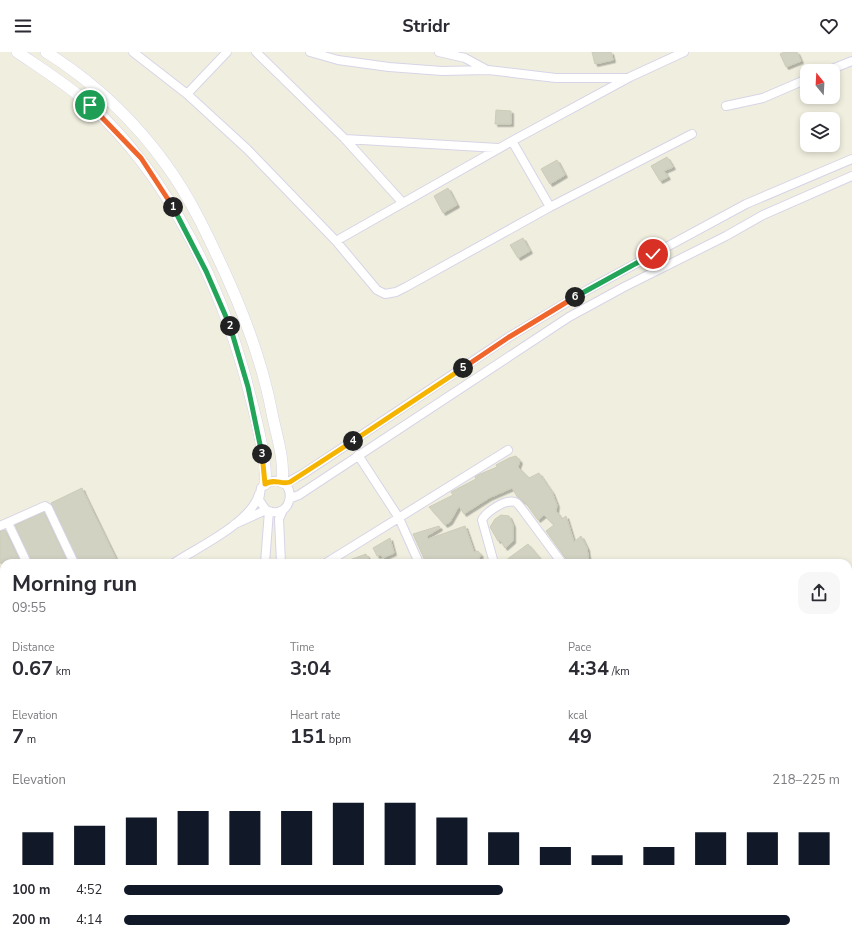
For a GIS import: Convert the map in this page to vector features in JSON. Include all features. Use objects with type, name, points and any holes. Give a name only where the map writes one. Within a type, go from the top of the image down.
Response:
[{"type":"street","points":[[17,52],[82,98],[110,124],[141,158],[178,216],[214,288],[238,351],[261,444],[262,488],[259,500],[268,510],[274,512],[283,510]]},
{"type":"street","points":[[46,52],[99,93],[139,132],[167,166],[200,220],[231,286],[252,339],[269,400],[283,483]]},
{"type":"street","points":[[133,52],[187,94],[247,149],[336,241],[380,293],[389,294],[415,282],[550,207],[692,134]]},
{"type":"street","points":[[187,94],[227,52]]},
{"type":"street","points":[[256,52],[345,139],[402,202]]},
{"type":"street","points":[[310,52],[338,60],[390,68],[442,71],[488,70],[556,78],[630,78]]},
{"type":"street","points":[[439,52],[465,58],[488,70]]},
{"type":"street","points":[[336,241],[499,148],[630,78],[684,52]]},
{"type":"street","points":[[840,66],[852,61]]},
{"type":"street","points":[[726,106],[756,100],[800,82]]},
{"type":"street","points":[[345,139],[499,148]]},
{"type":"street","points":[[512,141],[550,207]]},
{"type":"street","points":[[283,483],[303,474],[509,337],[589,289],[746,204],[852,159]]},
{"type":"street","points":[[291,498],[299,495],[575,313],[631,283],[726,236],[763,215],[852,176]]},
{"type":"street","points":[[332,559],[508,450]]},
{"type":"street","points":[[358,455],[399,518],[417,559]]},
{"type":"street","points":[[235,524],[252,508],[262,488],[273,480],[283,483],[290,490],[291,498],[279,519],[281,559]]},
{"type":"street","points":[[493,559],[482,520],[488,512],[505,503],[515,502],[522,509],[559,559]]},
{"type":"street","points":[[25,559],[4,524],[45,506],[48,508],[72,559]]},
{"type":"street","points":[[180,559],[235,524],[268,510]]},
{"type":"street","points":[[265,559],[268,510]]},
{"type":"street","points":[[340,554],[342,559]]},
{"type":"building","points":[[592,52],[611,52],[613,60],[595,64]]},
{"type":"building","points":[[784,52],[797,52],[801,61],[786,67],[780,54]]},
{"type":"building","points":[[496,110],[511,111],[511,124],[495,124]]},
{"type":"building","points":[[667,157],[673,167],[664,171],[668,177],[660,181],[651,166]]},
{"type":"building","points":[[557,160],[565,175],[550,184],[541,169]]},
{"type":"building","points":[[448,188],[457,205],[443,213],[434,196]]},
{"type":"building","points":[[523,238],[530,251],[518,258],[510,245]]},
{"type":"building","points":[[516,456],[520,461],[518,467],[529,478],[539,473],[552,492],[557,505],[556,511],[562,519],[566,516],[574,542],[581,536],[587,548],[588,559],[566,559],[546,531],[554,525],[544,515],[538,520],[525,502],[518,498],[512,488],[489,498],[464,514],[459,506],[450,522],[445,525],[429,507],[453,495],[451,492],[476,479],[475,477],[478,475],[497,467],[496,465]]},
{"type":"building","points":[[82,488],[116,559],[77,559],[51,503]]},
{"type":"building","points":[[44,512],[66,559],[30,559],[15,525]]},
{"type":"building","points":[[501,515],[509,516],[513,525],[513,541],[505,548],[500,540],[498,541],[490,527],[495,519]]},
{"type":"building","points":[[439,526],[440,528],[427,536],[428,539],[465,526],[474,552],[478,551],[481,555],[478,559],[424,559],[413,534]]},
{"type":"building","points":[[5,530],[19,559],[0,559],[0,531]]},
{"type":"building","points":[[390,538],[394,553],[383,558],[381,555],[377,556],[373,548]]},
{"type":"building","points":[[528,544],[541,559],[507,559]]},
{"type":"building","points":[[366,554],[369,559],[352,559]]},
{"type":"route","points":[[90,105],[125,140],[141,158],[152,174],[178,216],[214,288],[233,334],[248,387],[261,444],[266,481],[265,484],[273,480],[284,484],[290,482],[509,337],[561,305],[653,254]]}]
